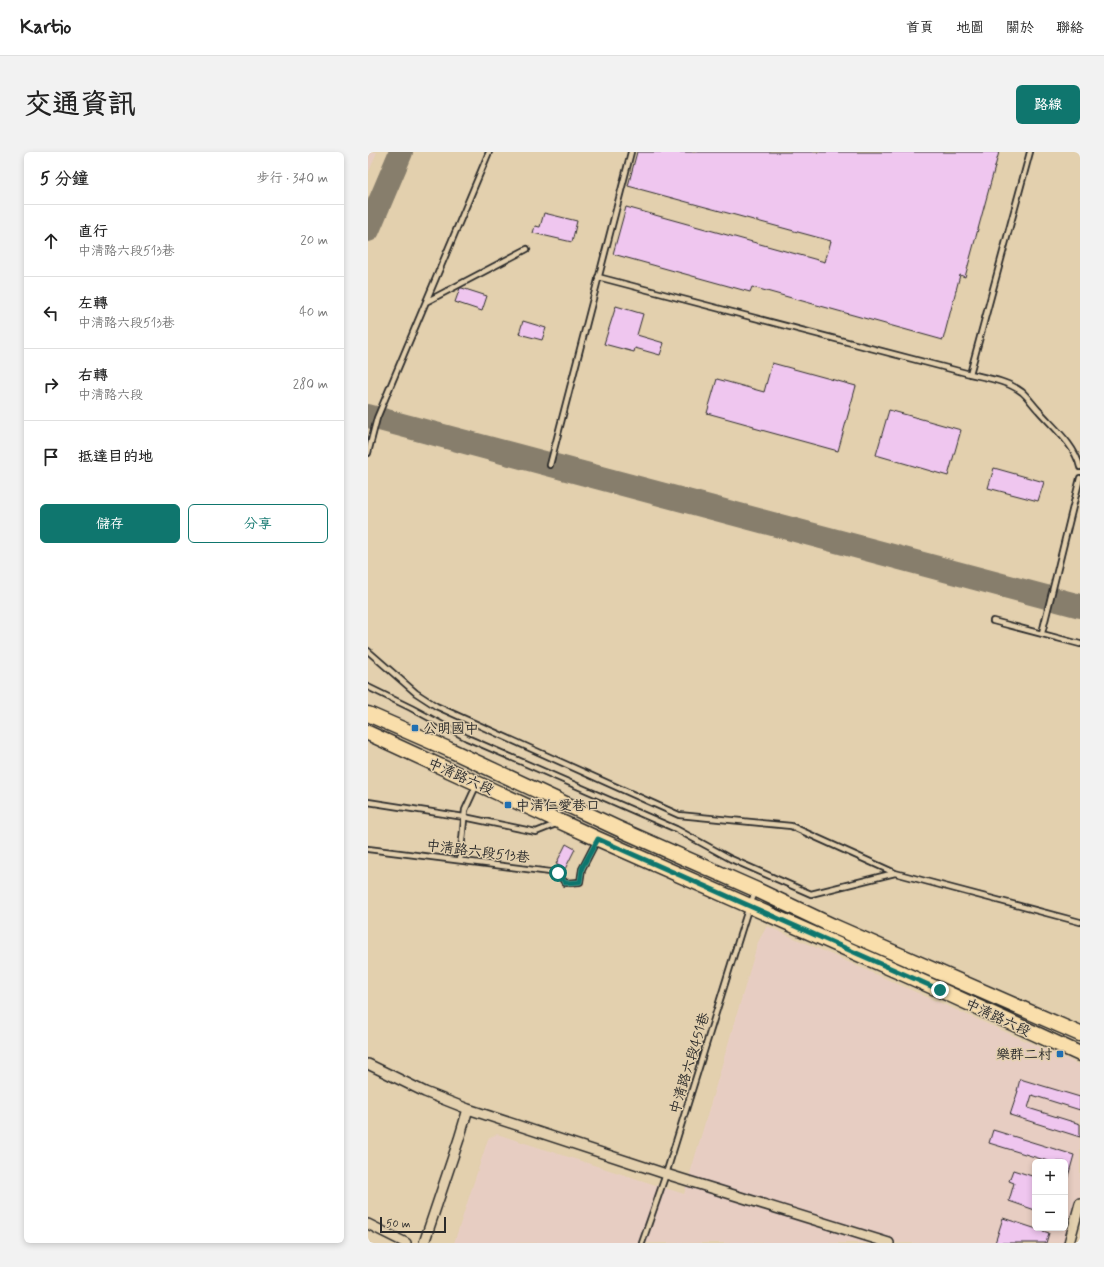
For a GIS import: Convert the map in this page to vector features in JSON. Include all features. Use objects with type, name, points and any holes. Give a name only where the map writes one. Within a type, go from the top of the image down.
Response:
[{"type":"main road","name":"中清路六段","points":[[368,714],[448,749],[617,828],[757,890],[902,957],[1080,1034]]},
{"type":"main road","name":"中清路六段","points":[[368,734],[598,839],[940,990],[1080,1054]]},
{"type":"street","points":[[368,1064],[425,1092],[468,1109],[666,1174],[889,1243]]},
{"type":"street","points":[[424,1243],[468,1109]]},
{"type":"street","points":[[1069,1243],[1080,1203]]},
{"type":"street","points":[[368,1224],[406,1243]]},
{"type":"lane","points":[[368,453],[377,418],[489,152]]},
{"type":"lane","points":[[550,465],[631,152]]},
{"type":"lane","points":[[970,374],[1030,152]]},
{"type":"lane","points":[[426,302],[527,249]]},
{"type":"lane","points":[[598,277],[1009,385],[1022,392],[1067,442],[1075,454],[1080,467]]},
{"type":"lane","points":[[1042,633],[1080,478]]},
{"type":"lane","points":[[993,621],[1080,644]]},
{"type":"lane","points":[[368,651],[416,693],[436,706],[679,816],[791,826],[895,873],[1080,922]]},
{"type":"lane","points":[[368,687],[467,738],[676,829],[731,859],[811,894],[895,873]]},
{"type":"lane","points":[[460,860],[465,810],[478,783]]},
{"type":"lane","name":"中清路六段513巷","points":[[368,802],[464,817],[536,832],[562,822]]},
{"type":"lane","name":"中清路六段513巷","points":[[368,849],[558,873],[565,883],[580,882],[582,868],[598,839]]},
{"type":"lane","name":"中清路六段451巷","points":[[642,1243],[666,1174],[749,906],[757,890]]},
{"type":"shaded area","points":[[368,152],[377,152],[368,174]]},
{"type":"shaded area","points":[[767,926],[1080,1065],[1080,1211],[1069,1243],[454,1243],[488,1139],[497,1134],[684,1194],[758,942]]},
{"type":"building","points":[[637,152],[999,152],[965,277],[960,275],[943,340],[752,287],[750,292],[613,254],[626,207],[825,262],[831,241],[628,186]]},
{"type":"building","points":[[544,213],[577,221],[572,242],[533,233],[535,226],[540,227]]},
{"type":"building","points":[[460,288],[487,296],[482,311],[455,302]]},
{"type":"building","points":[[616,306],[643,314],[637,335],[664,343],[660,355],[635,348],[634,352],[604,344]]},
{"type":"building","points":[[523,321],[546,328],[542,340],[519,334]]},
{"type":"building","points":[[772,363],[856,386],[838,451],[754,428],[754,426],[707,413],[717,379],[764,392]]},
{"type":"building","points":[[889,410],[961,430],[948,476],[876,455]]},
{"type":"building","points":[[994,468],[1044,482],[1038,501],[988,488]]},
{"type":"building","points":[[566,844],[575,849],[565,869],[556,864]]},
{"type":"building","points":[[1020,1079],[1080,1097],[1080,1110],[1032,1095],[1028,1108],[1080,1124],[1080,1137],[1010,1115],[1018,1091]]},
{"type":"building","points":[[993,1130],[1074,1155],[1068,1176],[1068,1159],[1041,1159],[989,1143]]},
{"type":"building","points":[[1013,1170],[1032,1176],[1032,1209],[1009,1201],[1014,1183],[1009,1181]]},
{"type":"building","points":[[1003,1218],[1032,1227],[1032,1231],[1043,1231],[1049,1233],[1046,1243],[995,1243]]},
{"type":"taxiway","points":[[368,230],[401,152]]},
{"type":"taxiway","points":[[368,416],[1080,606]]},
{"type":"place","name":"公明國中","points":[[415,728]]},
{"type":"place","name":"中清仁愛巷口","points":[[508,805]]},
{"type":"place","name":"樂群二村","points":[[1060,1054]]},
{"type":"route","points":[[558,873],[565,883],[580,882],[582,868],[598,839],[940,990]]}]
